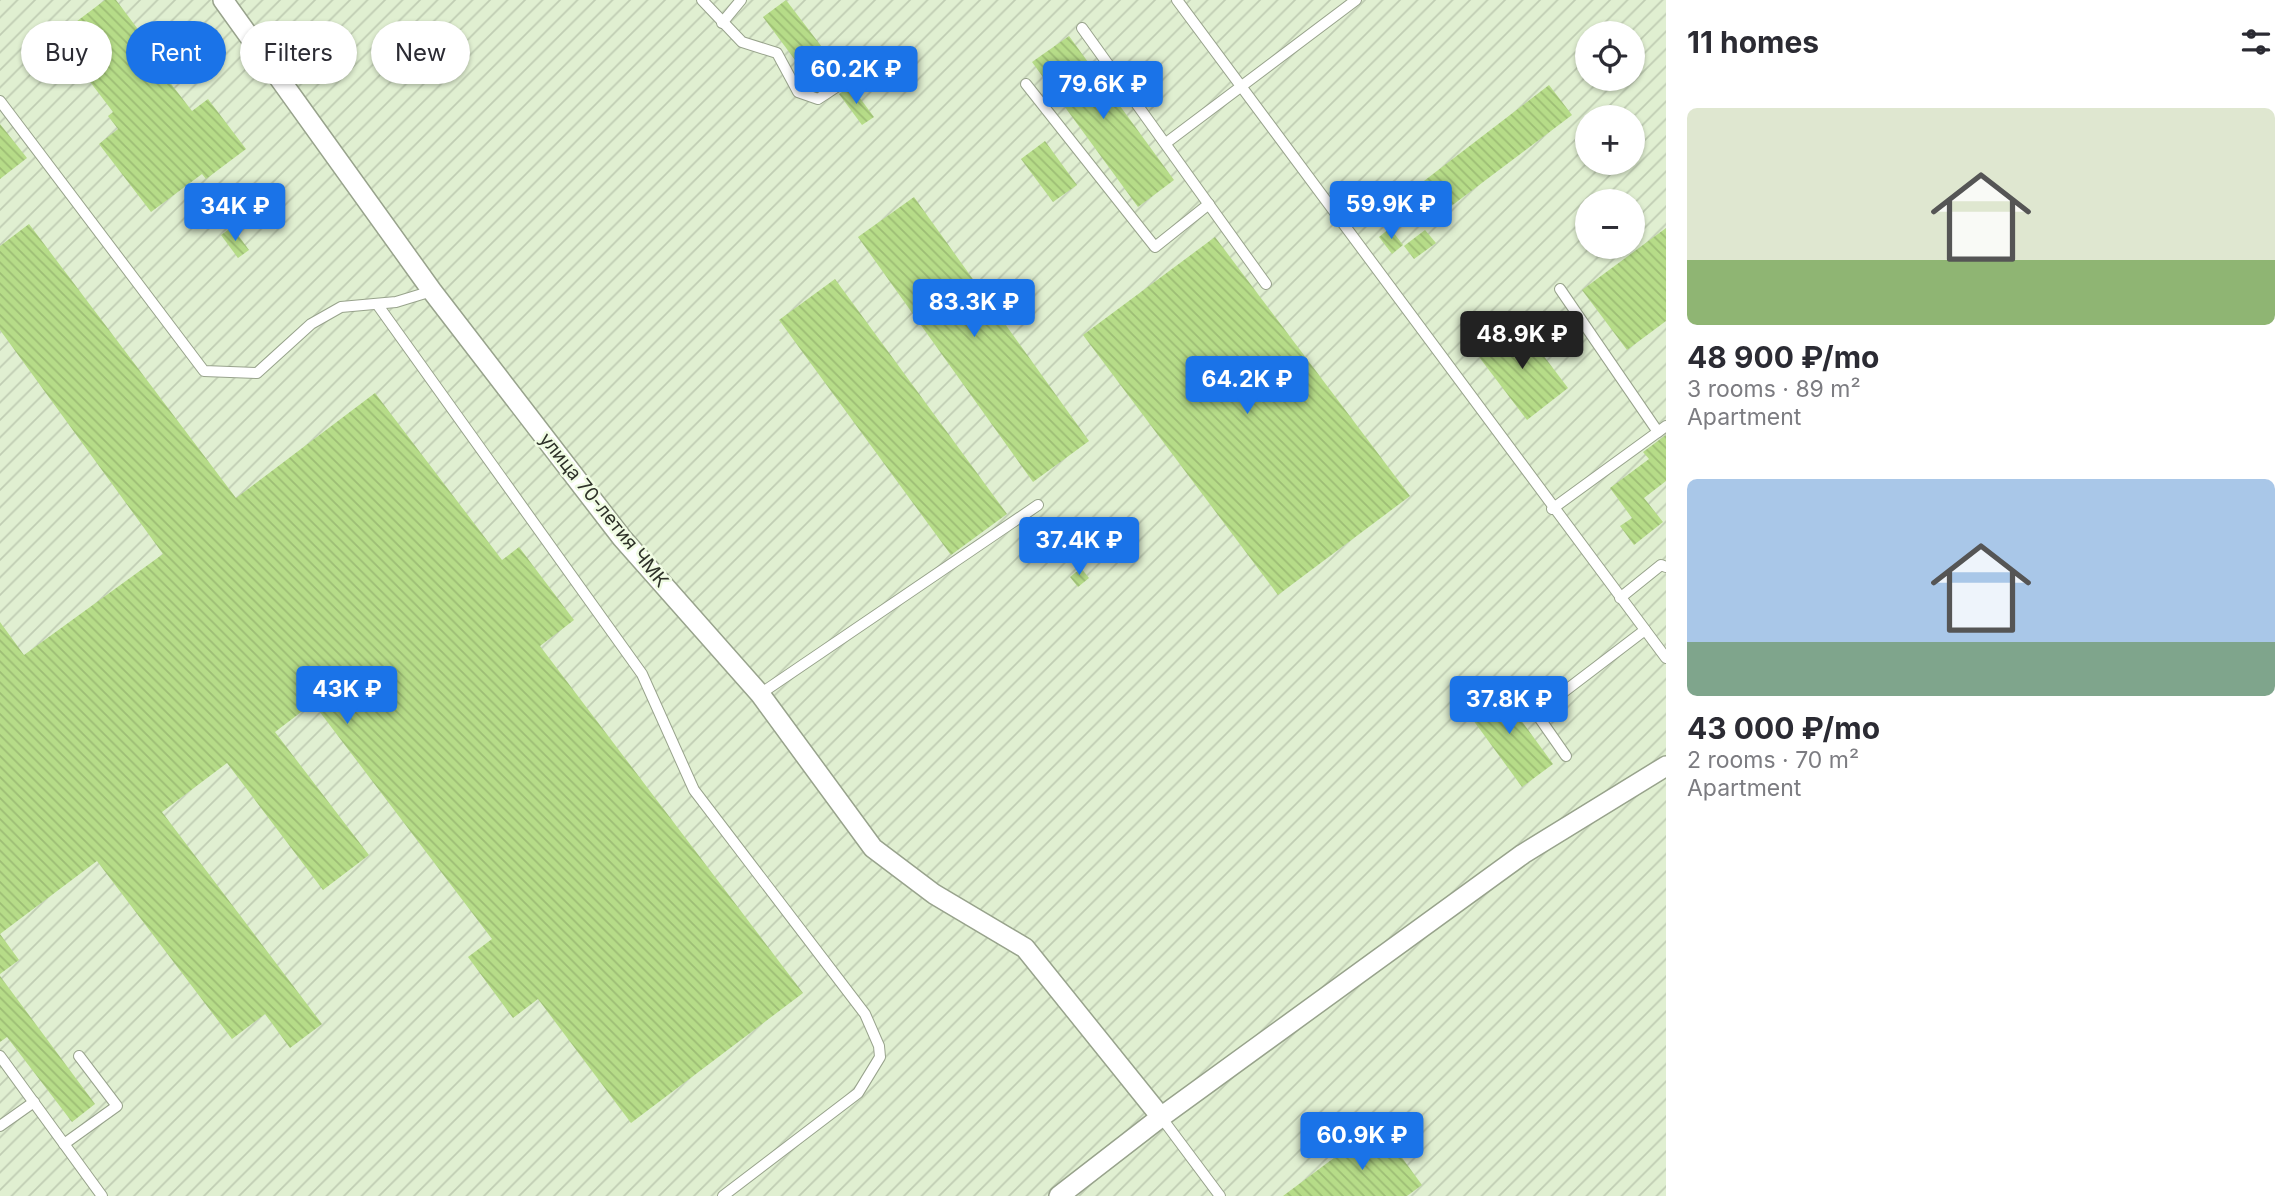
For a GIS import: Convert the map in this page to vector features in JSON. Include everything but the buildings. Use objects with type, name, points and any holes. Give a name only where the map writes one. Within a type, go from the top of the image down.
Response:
[{"type":"street","name":"улица 70-летия ЧМК","points":[[223,0],[432,291],[622,538],[760,694],[873,848],[934,894],[1025,948],[1161,1117]]},
{"type":"street","points":[[1059,1196],[1161,1117],[1523,854],[1666,766]]},
{"type":"lane","points":[[702,0],[742,42],[777,53],[798,92],[818,99],[846,80]]},
{"type":"lane","points":[[722,23],[741,0]]},
{"type":"lane","points":[[1177,0],[1552,509],[1666,658]]},
{"type":"lane","points":[[1166,143],[1356,0]]},
{"type":"lane","points":[[1082,28],[1266,284]]},
{"type":"lane","points":[[1026,83],[1155,247],[1209,204]]},
{"type":"lane","points":[[0,101],[204,371],[257,373],[311,324],[341,307],[377,304],[432,291]]},
{"type":"lane","points":[[1552,509],[1662,429],[1560,289]]},
{"type":"lane","points":[[377,304],[642,674],[694,790],[865,1014],[880,1046],[880,1057],[858,1093],[723,1196]]},
{"type":"lane","points":[[760,694],[1038,505]]},
{"type":"lane","points":[[1620,598],[1661,565],[1666,566]]},
{"type":"lane","points":[[1566,756],[1536,713],[1645,630]]},
{"type":"lane","points":[[0,1056],[102,1196]]},
{"type":"lane","points":[[64,1144],[117,1106],[79,1056]]},
{"type":"lane","points":[[0,1126],[34,1102]]},
{"type":"lane","points":[[1161,1117],[1220,1196]]},
{"type":"shaded area","points":[[0,0],[1666,0],[1666,1196],[0,1196]]}]
